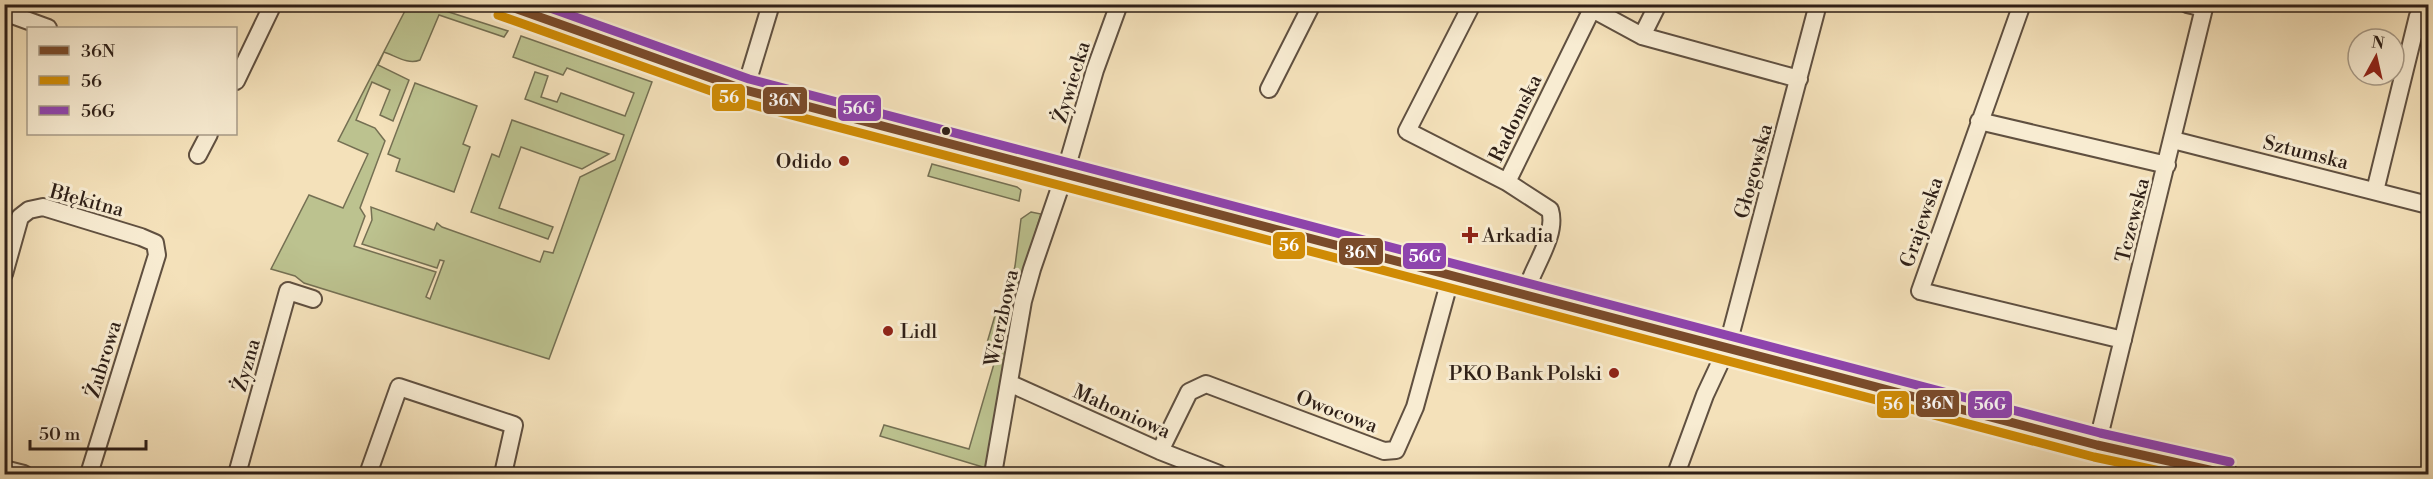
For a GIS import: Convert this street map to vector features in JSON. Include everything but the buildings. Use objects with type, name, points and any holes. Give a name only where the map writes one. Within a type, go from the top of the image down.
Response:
[{"type":"main road","points":[[502,4],[746,90],[2097,444],[2227,474]]},
{"type":"street","points":[[237,79],[273,4]]},
{"type":"street","points":[[746,90],[771,4]]},
{"type":"street","name":"Żywiecka","points":[[1065,173],[1095,70],[1119,4]]},
{"type":"street","points":[[1269,88],[1312,4]]},
{"type":"street","points":[[1472,4],[1407,131],[1507,182]]},
{"type":"street","points":[[1642,36],[1658,4]]},
{"type":"street","name":"Głogowska","points":[[1676,474],[1705,394],[1727,348],[1818,4]]},
{"type":"street","name":"Grajewska","points":[[2022,4],[1920,291],[2123,340]]},
{"type":"street","points":[[2187,4],[2205,6]]},
{"type":"street","name":"Tczewska","points":[[2097,444],[2205,6]]},
{"type":"street","points":[[1588,7],[1642,36],[1799,79]]},
{"type":"street","name":"Radomska","points":[[1525,295],[1529,279],[1551,232],[1553,219],[1545,204],[1507,182],[1588,7]]},
{"type":"street","points":[[4,12],[45,27]]},
{"type":"street","points":[[2374,191],[2418,16]]},
{"type":"street","points":[[1979,121],[2167,165]]},
{"type":"street","points":[[198,155],[208,135]]},
{"type":"street","name":"Sztumska","points":[[2173,141],[2428,205]]},
{"type":"street","name":"Wierzbowa","points":[[993,474],[1026,290],[1065,173]]},
{"type":"street","name":"Błękitna","points":[[4,274],[20,217],[30,210],[43,207],[141,237],[155,243],[157,255]]},
{"type":"street","name":"Żubrowa","points":[[89,474],[157,255]]},
{"type":"street","name":"Owocowa","points":[[1160,451],[1189,392],[1206,384],[1384,451],[1396,450],[1415,407],[1451,276]]},
{"type":"street","name":"Żyzna","points":[[237,474],[288,291],[313,299]]},
{"type":"street","name":"Mahoniowa","points":[[1009,383],[1160,451],[1220,474]]},
{"type":"street","points":[[368,474],[399,387],[514,424],[503,474]]},
{"type":"street","points":[[4,469],[24,474]]},
{"type":"green space","points":[[408,5],[427,5],[508,31],[504,37],[439,15],[420,60],[406,61],[384,52],[378,65],[409,80],[393,121],[380,115],[390,90],[372,82],[356,120],[375,128],[385,141],[360,208],[365,216],[354,246],[436,272],[426,297],[430,299],[444,261],[440,260],[437,268],[362,244],[372,220],[371,207],[434,230],[437,223],[442,227],[540,262],[544,251],[553,253],[580,177],[615,160],[624,135],[525,99],[535,72],[548,76],[541,97],[557,102],[561,93],[625,116],[634,93],[567,68],[563,75],[513,57],[521,36],[652,82],[549,359],[304,283],[295,276],[271,269],[309,195],[343,208],[368,154],[338,141]]},
{"type":"green space","points":[[415,83],[477,106],[463,144],[470,147],[454,192],[396,171],[400,159],[388,154]]},
{"type":"green space","points":[[512,120],[609,154],[582,169],[521,147],[499,208],[553,227],[548,239],[471,212],[492,154],[499,157]]},
{"type":"green space","points":[[932,164],[1017,187],[1021,190],[1019,201],[928,176]]},
{"type":"green space","points":[[1031,212],[1041,214],[1020,282],[1015,287],[1010,286],[1021,219]]},
{"type":"green space","points":[[1000,310],[997,349],[1006,350],[986,468],[880,436],[884,425],[969,449],[996,357],[984,353],[996,312]]},
{"type":"transit line","name":"36N","points":[[503,4],[745,90],[2097,445],[2227,474]]},
{"type":"transit line","name":"56G","points":[[539,4],[749,79],[2100,433],[2230,462]]},
{"type":"transit line","name":"56","points":[[498,15],[742,102],[2094,457],[2174,474]]},
{"type":"place","name":"Odido","points":[[844,161]]},
{"type":"place","name":"Arkadia","points":[[1470,235]]},
{"type":"place","name":"Lidl","points":[[888,331]]},
{"type":"place","name":"PKO Bank Polski","points":[[1614,373]]}]
